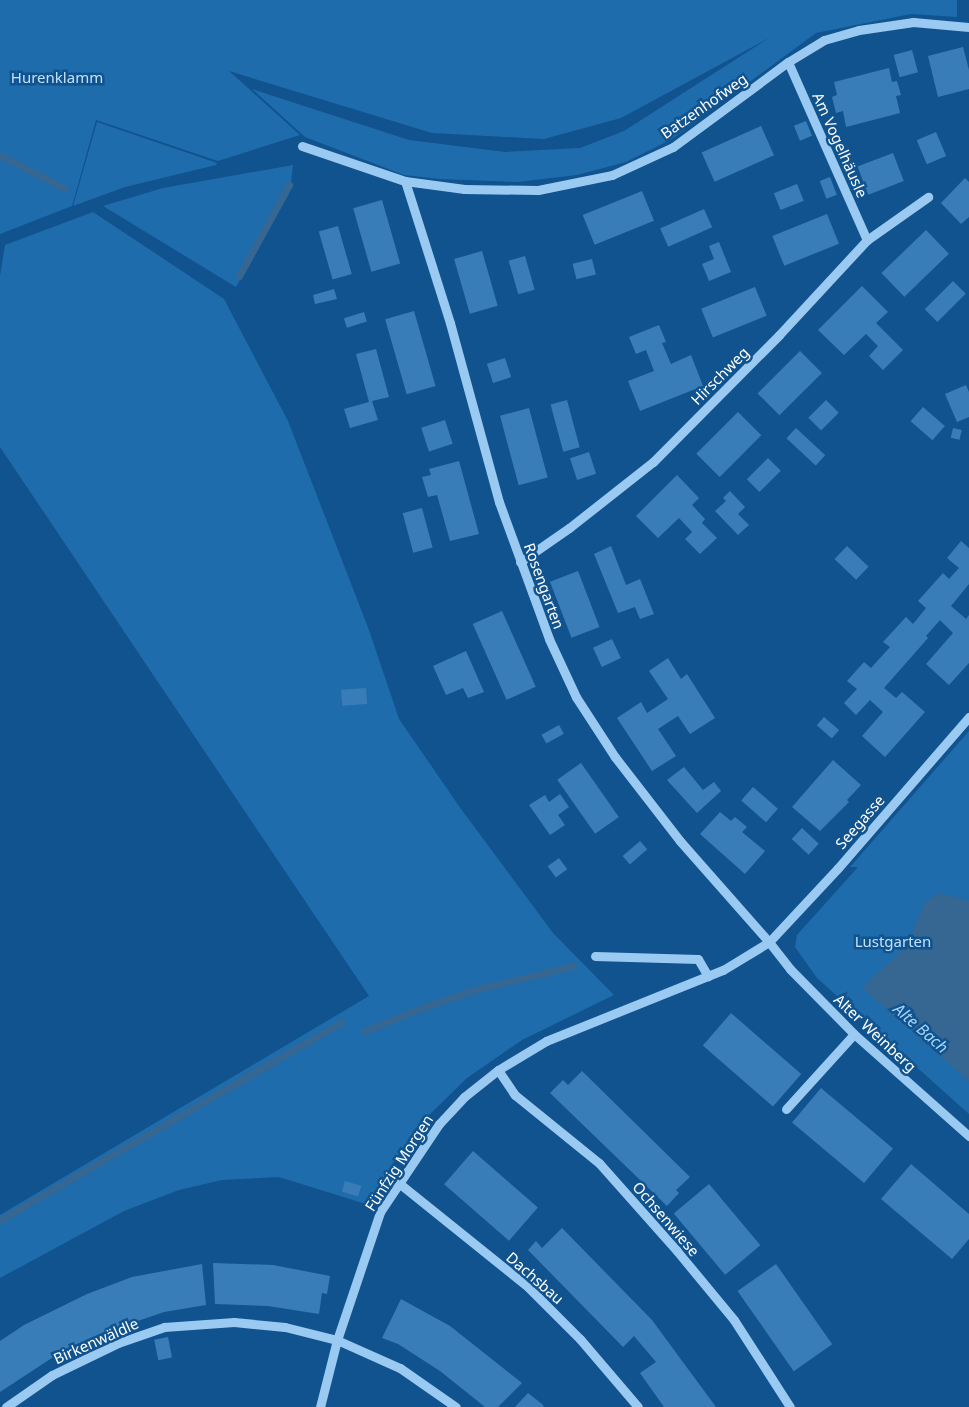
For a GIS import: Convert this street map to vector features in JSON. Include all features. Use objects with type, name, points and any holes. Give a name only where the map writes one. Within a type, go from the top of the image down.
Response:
[{"type":"street","name":"Batzenhofweg","points":[[302,146],[405,181],[464,189],[538,190],[612,174],[672,147],[788,62],[824,40],[859,30],[913,22],[969,27]]},
{"type":"street","name":"Am Vogelhäusle","points":[[788,62],[867,240]]},
{"type":"street","name":"Rosengarten","points":[[405,181],[450,323],[499,502],[549,639],[576,697],[615,758],[680,841],[769,942]]},
{"type":"street","name":"Hirschweg","points":[[520,562],[569,528],[653,462],[779,335],[867,240],[928,197]]},
{"type":"street","name":"Seegasse","points":[[769,942],[838,868],[969,717]]},
{"type":"street","name":"Fünfzig Morgen","points":[[320,1407],[337,1340],[380,1212],[439,1124],[464,1097],[498,1070],[546,1041],[723,970],[769,942]]},
{"type":"street","name":"Alter Weinberg","points":[[769,942],[790,969],[854,1034],[969,1136]]},
{"type":"street","points":[[595,956],[698,959],[708,976]]},
{"type":"street","points":[[786,1110],[854,1034]]},
{"type":"street","name":"Ochsenwiese","points":[[498,1070],[514,1094],[599,1163],[677,1251],[734,1320],[790,1407]]},
{"type":"street","name":"Dachsbau","points":[[400,1184],[528,1287],[580,1339],[638,1407]]},
{"type":"street","name":"Birkenwäldle","points":[[6,1407],[52,1375],[118,1342],[164,1327],[234,1322],[285,1327],[337,1340],[400,1368],[456,1407]]},
{"type":"green space","name":"Hurenklamm","points":[[0,0],[957,0],[957,17],[911,14],[816,33],[672,139],[626,162],[577,175],[517,182],[440,179],[404,175],[305,137],[252,89],[409,140],[505,152],[580,148],[624,131],[769,38],[621,118],[544,139],[432,133],[229,71],[300,135],[218,161],[96,120],[72,206],[0,234]]},
{"type":"green space","points":[[97,122],[217,163],[216,165],[125,187],[73,206]]},
{"type":"green space","points":[[293,165],[291,182],[236,287],[103,206],[163,188]]},
{"type":"green space","points":[[93,212],[224,299],[288,421],[369,630],[399,719],[461,809],[553,933],[614,995],[522,1040],[467,1078],[425,1119],[399,1154],[369,1205],[279,1177],[222,1180],[179,1190],[124,1211],[0,1278],[0,1215],[369,996],[0,447],[0,276],[5,245]]},
{"type":"green space","name":"Lustgarten","points":[[969,731],[969,1114],[817,978],[795,947],[797,935],[858,867],[850,867]]},
{"type":"water","points":[[939,893],[969,901],[969,1081],[862,988],[908,944],[924,903]]},
{"type":"building","points":[[963,47],[969,70],[969,89],[938,97],[928,56]]},
{"type":"building","points":[[912,50],[918,72],[900,77],[894,55]]},
{"type":"building","points":[[889,68],[892,82],[897,81],[901,95],[896,96],[900,113],[846,127],[843,111],[836,113],[832,97],[837,95],[834,82]]},
{"type":"building","points":[[806,121],[812,136],[800,141],[794,126]]},
{"type":"building","points":[[761,126],[774,155],[715,182],[702,152]]},
{"type":"building","points":[[936,132],[946,156],[927,164],[917,140]]},
{"type":"building","points":[[893,153],[904,181],[868,195],[858,167]]},
{"type":"building","points":[[830,177],[837,195],[827,199],[820,181]]},
{"type":"building","points":[[965,178],[969,182],[969,217],[961,224],[941,203]]},
{"type":"building","points":[[797,184],[804,201],[781,210],[774,193]]},
{"type":"building","points":[[642,191],[654,221],[595,245],[583,215]]},
{"type":"building","points":[[382,200],[400,263],[371,272],[353,208]]},
{"type":"building","points":[[704,209],[712,227],[668,247],[660,229]]},
{"type":"building","points":[[827,214],[839,244],[784,266],[772,236]]},
{"type":"building","points":[[338,226],[352,274],[333,280],[319,232]]},
{"type":"building","points":[[926,230],[949,254],[904,297],[881,273]]},
{"type":"building","points":[[719,242],[731,272],[709,281],[702,264],[714,259],[709,246]]},
{"type":"building","points":[[482,251],[498,306],[470,314],[454,259]]},
{"type":"building","points":[[525,256],[535,290],[518,294],[509,261]]},
{"type":"building","points":[[592,259],[596,275],[576,279],[573,264]]},
{"type":"building","points":[[953,281],[966,294],[937,322],[925,309]]},
{"type":"building","points":[[862,286],[888,312],[876,323],[903,350],[883,370],[869,356],[878,346],[866,334],[844,355],[818,330]]},
{"type":"building","points":[[755,287],[767,316],[713,337],[701,309]]},
{"type":"building","points":[[334,289],[337,299],[315,304],[313,295]]},
{"type":"building","points":[[414,311],[435,386],[407,394],[385,319]]},
{"type":"building","points":[[364,312],[367,322],[347,328],[344,318]]},
{"type":"building","points":[[659,325],[666,342],[662,343],[671,364],[691,355],[703,386],[640,411],[628,381],[654,371],[646,350],[636,354],[629,337]]},
{"type":"building","points":[[376,349],[389,397],[372,401],[378,420],[350,428],[344,409],[369,402],[356,354]]},
{"type":"building","points":[[800,351],[822,373],[779,415],[758,393]]},
{"type":"building","points":[[505,358],[511,377],[493,383],[487,364]]},
{"type":"building","points":[[966,385],[969,392],[969,417],[957,422],[945,394]]},
{"type":"building","points":[[567,400],[580,447],[563,452],[551,404]]},
{"type":"building","points":[[826,400],[839,413],[821,430],[808,418]]},
{"type":"building","points":[[923,407],[945,426],[932,440],[911,421]]},
{"type":"building","points":[[529,408],[548,478],[519,485],[500,416]]},
{"type":"building","points":[[738,412],[761,435],[720,477],[696,454]]},
{"type":"building","points":[[445,420],[453,444],[429,452],[421,428]]},
{"type":"building","points":[[796,428],[825,455],[816,466],[786,438]]},
{"type":"building","points":[[953,428],[962,430],[960,440],[951,438]]},
{"type":"building","points":[[589,452],[596,474],[577,480],[570,458]]},
{"type":"building","points":[[768,458],[781,471],[760,492],[747,479]]},
{"type":"building","points":[[459,461],[479,534],[450,541],[437,495],[428,497],[422,477],[431,475],[429,469]]},
{"type":"building","points":[[677,475],[699,498],[692,505],[705,519],[702,523],[717,538],[700,554],[685,539],[692,532],[679,518],[658,538],[636,516]]},
{"type":"building","points":[[730,491],[745,507],[738,514],[749,525],[738,535],[715,511],[726,501],[723,498]]},
{"type":"building","points":[[422,508],[433,548],[413,553],[403,513]]},
{"type":"building","points":[[961,541],[969,548],[969,584],[951,606],[966,619],[969,615],[969,663],[949,685],[926,664],[953,633],[940,620],[926,636],[928,638],[884,688],[896,698],[902,692],[925,712],[885,757],[862,736],[883,712],[870,700],[856,715],[844,703],[857,689],[847,681],[864,662],[871,668],[890,647],[883,642],[906,617],[913,624],[926,608],[918,601],[943,573],[949,579],[959,568],[947,558]]},
{"type":"building","points":[[611,546],[626,585],[640,579],[654,614],[640,619],[635,607],[618,613],[594,554]]},
{"type":"building","points":[[847,546],[869,567],[856,580],[834,559]]},
{"type":"building","points":[[578,571],[600,627],[571,638],[550,582]]},
{"type":"building","points":[[502,611],[536,687],[507,700],[473,624]]},
{"type":"building","points":[[612,639],[621,658],[602,667],[593,648]]},
{"type":"building","points":[[466,651],[484,692],[468,698],[463,688],[446,695],[433,666]]},
{"type":"building","points":[[668,658],[681,679],[687,674],[715,718],[690,734],[678,716],[658,729],[676,756],[652,771],[617,718],[641,702],[647,713],[668,699],[649,671]]},
{"type":"building","points":[[366,688],[367,704],[342,706],[341,690]]},
{"type":"building","points":[[824,717],[839,730],[832,738],[817,725]]},
{"type":"building","points":[[559,725],[564,734],[546,743],[542,735]]},
{"type":"building","points":[[833,760],[861,785],[847,800],[849,802],[820,831],[792,807]]},
{"type":"building","points":[[581,763],[619,817],[595,834],[557,780]]},
{"type":"building","points":[[684,767],[703,790],[714,782],[721,791],[697,813],[667,780]]},
{"type":"building","points":[[753,787],[778,809],[766,822],[741,801]]},
{"type":"building","points":[[560,794],[569,807],[558,815],[565,825],[550,835],[529,805],[545,795],[549,802]]},
{"type":"building","points":[[720,812],[731,821],[735,817],[747,827],[742,832],[765,851],[745,874],[700,834]]},
{"type":"building","points":[[802,828],[819,844],[809,855],[792,839]]},
{"type":"building","points":[[640,841],[647,849],[630,864],[623,856]]},
{"type":"building","points":[[559,858],[567,869],[556,878],[548,866]]},
{"type":"building","points":[[731,1013],[801,1074],[773,1106],[703,1045]]},
{"type":"building","points":[[582,1071],[690,1177],[676,1190],[679,1193],[667,1206],[550,1093],[563,1080],[568,1085]]},
{"type":"building","points":[[821,1088],[893,1148],[864,1183],[792,1122]]},
{"type":"building","points":[[473,1151],[538,1207],[509,1241],[444,1184]]},
{"type":"building","points":[[911,1164],[969,1214],[969,1239],[952,1259],[881,1199]]},
{"type":"building","points":[[345,1181],[361,1186],[358,1196],[342,1192]]},
{"type":"building","points":[[709,1184],[760,1245],[725,1275],[674,1214]]},
{"type":"building","points":[[562,1228],[652,1320],[716,1407],[664,1407],[640,1373],[656,1362],[634,1336],[623,1347],[528,1250],[536,1241],[542,1248]]},
{"type":"building","points":[[213,1263],[273,1265],[330,1276],[327,1294],[322,1293],[319,1314],[268,1306],[215,1304]]},
{"type":"building","points":[[202,1264],[206,1305],[164,1312],[103,1333],[64,1350],[0,1392],[0,1341],[24,1325],[87,1294],[132,1277]]},
{"type":"building","points":[[776,1264],[832,1344],[794,1371],[737,1291]]},
{"type":"building","points":[[401,1299],[450,1326],[522,1383],[498,1407],[485,1407],[440,1371],[398,1344],[382,1338]]},
{"type":"building","points":[[168,1337],[172,1358],[158,1360],[154,1340]]},
{"type":"building","points":[[528,1393],[542,1404],[544,1407],[515,1407]]},
{"type":"waterway","name":"Alte Bach","points":[[0,155],[64,188]]},
{"type":"waterway","points":[[239,276],[289,185]]},
{"type":"waterway","points":[[365,1031],[416,1010],[474,990],[573,966]]},
{"type":"waterway","points":[[0,1220],[341,1022]]}]
